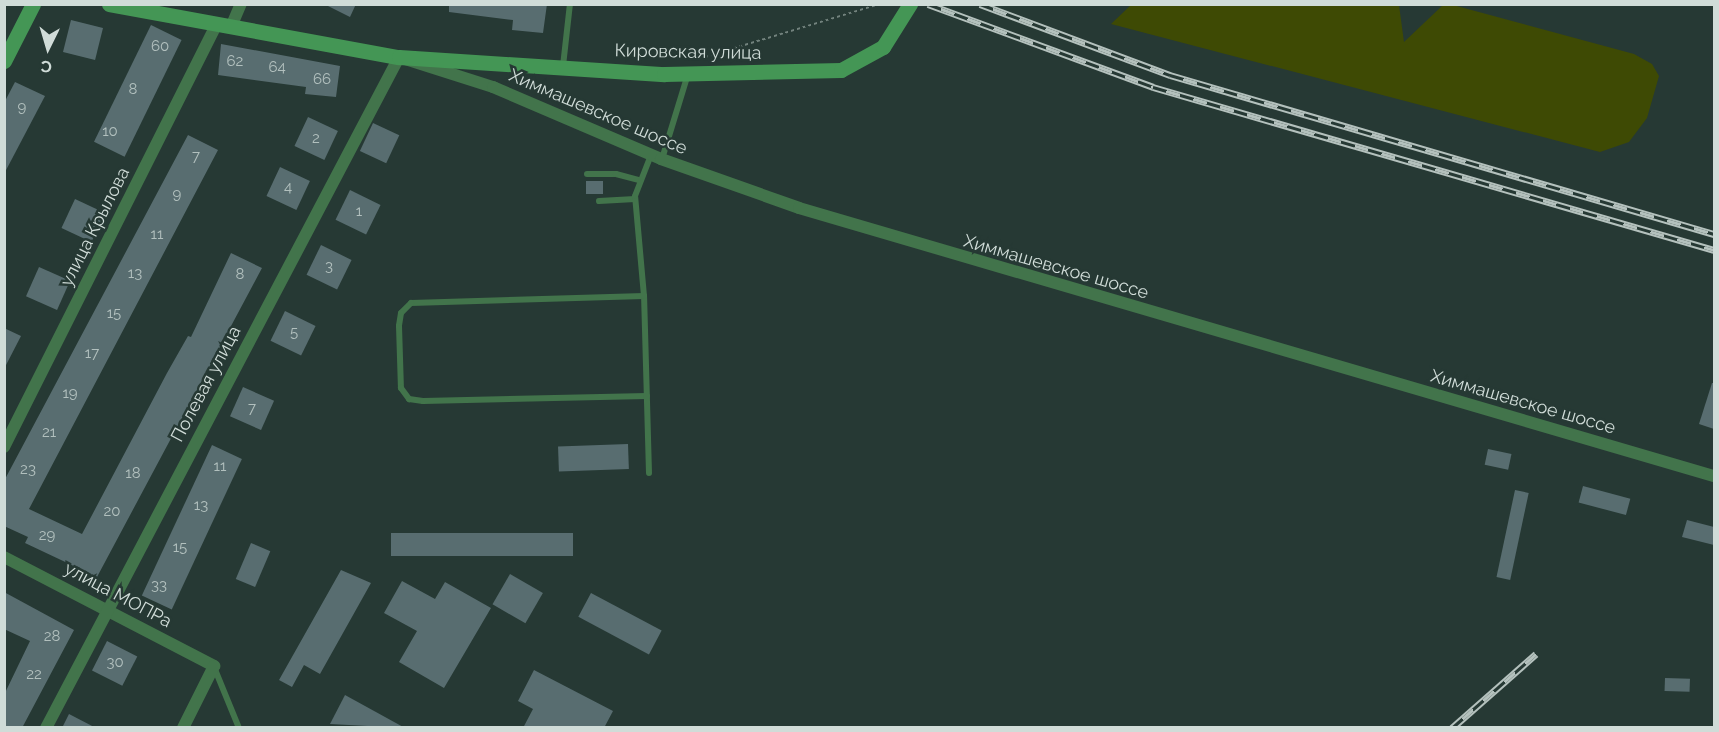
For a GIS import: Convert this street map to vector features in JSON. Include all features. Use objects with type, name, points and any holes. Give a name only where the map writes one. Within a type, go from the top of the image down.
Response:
[{"type":"main road","points":[[4,61],[33,4]]},
{"type":"main road","name":"Кировская улица","points":[[109,4],[399,57],[563,66],[692,66],[841,70],[883,47],[910,4]]},
{"type":"street","name":"улица Крылова","points":[[4,447],[224,25],[241,4]]},
{"type":"street","name":"Химмашевское шоссе","points":[[399,57],[493,87],[656,157],[906,242],[1714,476]]},
{"type":"street","name":"Полевая улица","points":[[46,728],[107,608],[399,57]]},
{"type":"street","name":"улица МОПРа","points":[[4,557],[107,608],[214,666]]},
{"type":"street","points":[[183,728],[214,666]]},
{"type":"lane","points":[[563,66],[570,4]]},
{"type":"lane","points":[[649,473],[644,296],[635,199],[638,180],[656,157],[692,66]]},
{"type":"lane","points":[[587,174],[616,174],[638,180]]},
{"type":"lane","points":[[599,201],[635,199]]},
{"type":"lane","points":[[644,296],[411,303],[401,313],[399,326],[401,388],[409,399],[423,401],[648,396]]},
{"type":"lane","points":[[214,666],[240,728]]},
{"type":"path","points":[[692,66],[879,4]]},
{"type":"green space","points":[[1132,4],[1399,5],[1404,42],[1443,5],[1453,5],[1634,54],[1652,64],[1659,76],[1647,118],[1629,142],[1600,152],[1111,24]]},
{"type":"building","points":[[324,4],[356,4],[350,17]]},
{"type":"building","points":[[449,4],[547,4],[543,33],[512,30],[513,20],[449,12]]},
{"type":"building","points":[[71,20],[103,28],[95,60],[63,52]]},
{"type":"building","points":[[151,25],[182,40],[125,157],[94,142]]},
{"type":"building","points":[[221,44],[340,66],[336,97],[305,94],[306,87],[218,75]]},
{"type":"building","points":[[15,82],[45,96],[4,174],[4,103]]},
{"type":"building","points":[[308,117],[338,131],[324,160],[294,146]]},
{"type":"building","points":[[373,123],[399,135],[386,163],[360,151]]},
{"type":"building","points":[[188,135],[218,150],[29,509],[82,534],[167,373],[188,336],[191,337],[231,253],[262,268],[97,577],[25,543],[28,537],[4,526],[4,481]]},
{"type":"building","points":[[280,167],[310,181],[296,210],[266,196]]},
{"type":"building","points":[[586,181],[603,181],[603,194],[586,194]]},
{"type":"building","points":[[350,190],[381,205],[366,235],[336,220]]},
{"type":"building","points":[[75,199],[105,213],[91,242],[61,228]]},
{"type":"building","points":[[321,245],[352,260],[337,290],[307,275]]},
{"type":"building","points":[[39,267],[70,281],[57,310],[26,296]]},
{"type":"building","points":[[285,311],[316,326],[301,356],[271,341]]},
{"type":"building","points":[[4,328],[21,336],[4,369]]},
{"type":"building","points":[[1712,383],[1714,383],[1714,429],[1699,424]]},
{"type":"building","points":[[243,387],[274,401],[261,430],[230,416]]},
{"type":"building","points":[[628,444],[629,469],[559,471],[558,446]]},
{"type":"building","points":[[212,445],[242,459],[172,609],[142,595]]},
{"type":"building","points":[[1488,449],[1511,454],[1508,470],[1485,465]]},
{"type":"building","points":[[1583,486],[1630,499],[1626,515],[1579,502]]},
{"type":"building","points":[[1515,490],[1529,493],[1510,580],[1496,577]]},
{"type":"building","points":[[1687,520],[1714,527],[1714,545],[1682,537]]},
{"type":"building","points":[[391,533],[573,533],[573,556],[391,556]]},
{"type":"building","points":[[251,543],[270,551],[255,587],[236,579]]},
{"type":"building","points":[[341,570],[371,583],[320,674],[304,665],[292,687],[279,680]]},
{"type":"building","points":[[510,574],[543,593],[525,623],[492,604]]},
{"type":"building","points":[[402,581],[435,599],[445,582],[491,608],[444,688],[399,662],[417,631],[384,613]]},
{"type":"building","points":[[4,592],[74,630],[22,728],[4,728],[4,695],[30,641],[4,629]]},
{"type":"building","points":[[591,593],[662,631],[649,654],[578,617]]},
{"type":"building","points":[[107,641],[137,656],[122,686],[92,670]]},
{"type":"building","points":[[534,670],[613,711],[604,728],[523,728],[533,709],[518,701]]},
{"type":"building","points":[[1665,678],[1690,679],[1690,692],[1665,691]]},
{"type":"building","points":[[345,695],[405,728],[330,724]]},
{"type":"building","points":[[69,714],[96,728],[62,728]]},
{"type":"railway","points":[[928,4],[1153,87],[1714,250]]},
{"type":"railway","points":[[980,4],[1170,75],[1714,234]]},
{"type":"railway","points":[[1452,728],[1536,654]]}]
